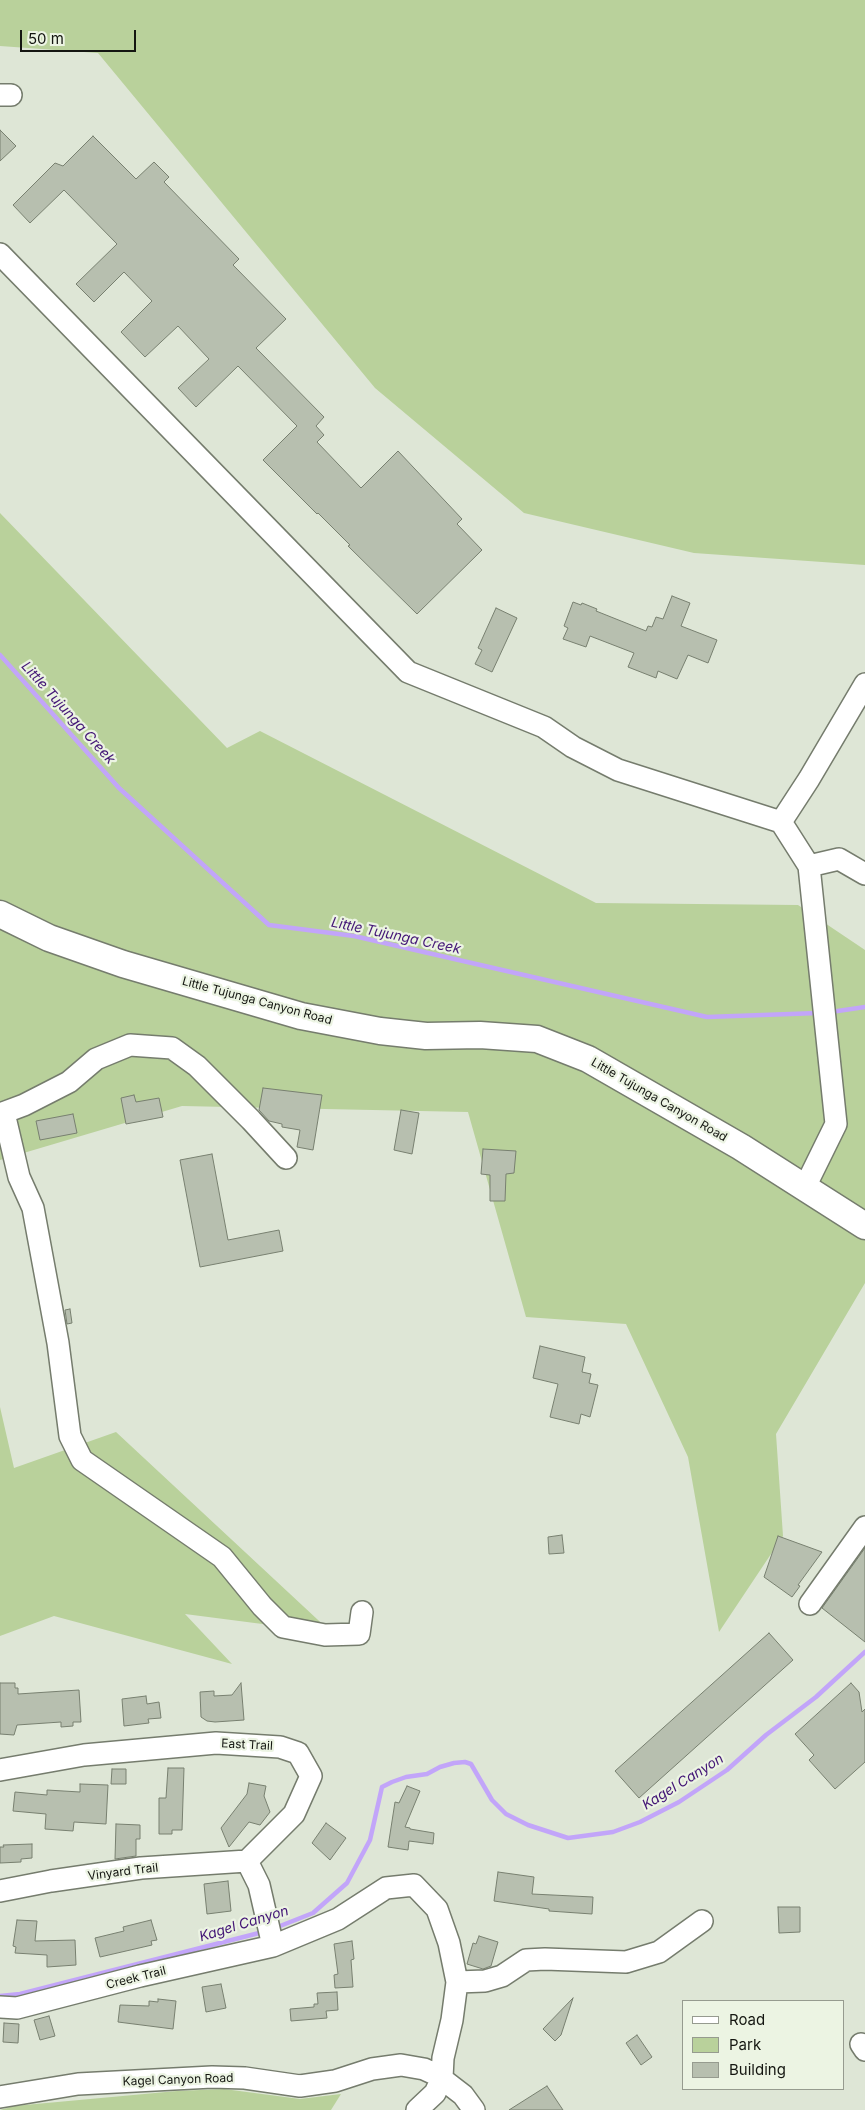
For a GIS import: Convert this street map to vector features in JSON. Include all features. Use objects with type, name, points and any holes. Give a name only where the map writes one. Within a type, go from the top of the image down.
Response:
[{"type":"main road","name":"Little Tujunga Canyon Road","points":[[0,914],[49,938],[124,964],[301,1016],[380,1031],[426,1036],[480,1035],[537,1039],[588,1059],[741,1148],[865,1226]]},
{"type":"street","points":[[0,254],[408,672],[544,727],[573,747],[618,770],[780,822],[809,866],[836,1124],[804,1189]]},
{"type":"street","points":[[780,822],[809,779],[865,684]]},
{"type":"street","points":[[809,866],[839,858],[865,874]]},
{"type":"street","points":[[286,1158],[197,1066],[172,1048],[130,1045],[96,1059],[69,1082],[24,1105],[2,1113],[20,1177],[33,1208],[58,1343],[70,1436],[82,1460],[222,1557],[262,1606],[283,1627],[325,1635],[359,1634],[362,1612]]},
{"type":"street","points":[[810,1604],[865,1528]]},
{"type":"street","name":"East Trail","points":[[0,1770],[84,1755],[216,1743],[280,1747],[298,1753],[311,1776],[294,1814],[247,1861]]},
{"type":"street","points":[[247,1861],[258,1885],[272,1943],[338,1919],[386,1888],[414,1885],[437,1910],[450,1943],[457,1982],[442,2078],[435,2093],[417,2110]]},
{"type":"street","name":"Vinyard Trail","points":[[0,1890],[141,1868],[247,1861]]},
{"type":"street","points":[[457,1982],[485,1981],[502,1976],[526,1960],[626,1962],[659,1952],[702,1921]]},
{"type":"street","name":"Creek Trail","points":[[0,2007],[17,2008],[272,1943]]},
{"type":"street","name":"Kagel Canyon Road","points":[[0,2097],[78,2084],[212,2077],[245,2078],[300,2086],[335,2081],[372,2069],[395,2065],[424,2069],[442,2078],[462,2095],[474,2110]]},
{"type":"green space","points":[[0,0],[865,0],[865,565],[694,553],[524,513],[375,388],[98,53],[0,46]]},
{"type":"green space","points":[[0,513],[227,748],[260,731],[596,903],[798,905],[865,950],[865,1283],[776,1434],[783,1536],[719,1632],[688,1457],[626,1324],[526,1317],[468,1112],[182,1106],[0,1160]]},
{"type":"green space","points":[[0,1407],[14,1468],[116,1432],[332,1633],[185,1614],[232,1664],[54,1616],[0,1636]]},
{"type":"green space","points":[[224,2089],[300,2099],[341,2094],[331,2110],[0,2110],[14,2106],[177,2091]]},
{"type":"building","points":[[0,130],[16,146],[0,161]]},
{"type":"building","points":[[93,136],[136,179],[154,162],[169,177],[164,182],[239,259],[233,265],[286,319],[256,348],[324,417],[316,426],[324,435],[317,442],[361,488],[398,451],[462,519],[457,524],[482,550],[417,614],[263,460],[297,426],[238,366],[196,407],[178,388],[209,359],[178,326],[145,357],[121,332],[152,301],[124,272],[94,302],[76,284],[117,244],[64,190],[30,223],[13,205],[55,163],[63,166]]},
{"type":"building","points":[[672,596],[690,603],[681,626],[717,640],[708,663],[688,655],[677,679],[658,671],[656,678],[628,667],[634,653],[590,636],[586,647],[563,639],[568,628],[564,626],[573,602],[581,605],[582,603],[597,609],[596,611],[646,631],[648,626],[652,627],[656,617],[663,619]]},
{"type":"building","points":[[496,608],[517,618],[492,672],[475,664],[482,650],[478,648]]},
{"type":"building","points":[[263,1088],[322,1095],[313,1150],[297,1147],[300,1130],[282,1127],[282,1124],[269,1121],[259,1110]]},
{"type":"building","points":[[134,1095],[136,1102],[159,1098],[163,1117],[126,1124],[121,1098]]},
{"type":"building","points":[[401,1110],[419,1113],[412,1154],[394,1150]]},
{"type":"building","points":[[73,1114],[77,1133],[40,1140],[36,1121]]},
{"type":"building","points":[[483,1149],[516,1151],[514,1173],[506,1174],[505,1201],[490,1201],[490,1175],[481,1174]]},
{"type":"building","points":[[212,1154],[228,1240],[279,1230],[283,1251],[200,1267],[180,1160]]},
{"type":"building","points":[[70,1309],[72,1323],[67,1324],[65,1310]]},
{"type":"building","points":[[540,1346],[585,1357],[582,1372],[591,1374],[589,1383],[598,1385],[590,1417],[581,1414],[579,1424],[550,1417],[558,1384],[533,1378]]},
{"type":"building","points":[[562,1535],[564,1553],[549,1554],[548,1537]]},
{"type":"building","points":[[778,1536],[822,1552],[798,1585],[800,1586],[792,1597],[764,1577]]},
{"type":"building","points":[[865,1548],[865,1642],[822,1608]]},
{"type":"building","points":[[769,1633],[793,1660],[639,1798],[615,1771]]},
{"type":"building","points":[[0,1683],[15,1683],[15,1688],[18,1688],[18,1694],[79,1690],[81,1722],[73,1722],[73,1726],[61,1727],[61,1722],[17,1725],[14,1735],[0,1734]]},
{"type":"building","points":[[241,1683],[244,1720],[215,1722],[207,1721],[201,1717],[200,1692],[214,1691],[214,1696],[232,1695]]},
{"type":"building","points":[[851,1683],[859,1692],[862,1712],[865,1709],[865,1762],[835,1789],[809,1760],[814,1755],[795,1734]]},
{"type":"building","points":[[146,1696],[147,1704],[159,1702],[161,1718],[148,1719],[149,1723],[124,1726],[122,1699]]},
{"type":"building","points":[[168,1768],[184,1768],[182,1830],[172,1830],[172,1834],[159,1834],[159,1798],[166,1798]]},
{"type":"building","points":[[112,1769],[126,1769],[126,1784],[111,1784]]},
{"type":"building","points":[[249,1783],[266,1786],[264,1796],[270,1812],[260,1825],[249,1822],[229,1847],[221,1828],[247,1794]]},
{"type":"building","points":[[80,1784],[108,1785],[106,1824],[74,1822],[73,1831],[45,1829],[46,1814],[13,1811],[15,1792],[47,1795],[47,1790],[80,1792]]},
{"type":"building","points":[[407,1786],[420,1791],[405,1827],[434,1833],[433,1844],[409,1841],[408,1850],[388,1847],[395,1802],[399,1803]]},
{"type":"building","points":[[326,1823],[346,1838],[330,1860],[312,1843]]},
{"type":"building","points":[[116,1824],[140,1825],[140,1839],[136,1839],[136,1856],[115,1859]]},
{"type":"building","points":[[32,1844],[32,1858],[21,1859],[21,1862],[0,1863],[0,1847],[4,1847],[3,1845]]},
{"type":"building","points":[[498,1872],[534,1877],[532,1894],[593,1897],[592,1914],[549,1911],[549,1909],[494,1901]]},
{"type":"building","points":[[228,1881],[231,1911],[207,1914],[204,1884]]},
{"type":"building","points":[[778,1907],[800,1907],[800,1932],[779,1933]]},
{"type":"building","points":[[17,1920],[37,1921],[35,1941],[75,1940],[76,1965],[47,1967],[47,1955],[15,1953],[16,1947],[13,1946]]},
{"type":"building","points":[[151,1920],[157,1940],[151,1941],[152,1945],[100,1957],[95,1938],[124,1931],[123,1927]]},
{"type":"building","points":[[479,1936],[498,1942],[491,1966],[483,1969],[467,1964],[473,1943],[476,1944]]},
{"type":"building","points":[[352,1941],[354,1959],[351,1960],[353,1987],[335,1988],[334,1975],[338,1974],[334,1944]]},
{"type":"building","points":[[221,1984],[226,2008],[206,2012],[202,1987]]},
{"type":"building","points":[[337,1992],[338,2010],[326,2011],[327,2018],[291,2021],[290,2009],[314,2007],[314,2004],[318,2004],[317,1993]]},
{"type":"building","points":[[573,1998],[561,2035],[555,2041],[543,2029]]},
{"type":"building","points":[[158,1999],[176,2001],[173,2029],[118,2022],[120,2005],[149,2006],[149,2001],[158,2002]]},
{"type":"building","points":[[49,2016],[55,2036],[40,2040],[34,2020]]},
{"type":"building","points":[[4,2023],[19,2024],[18,2043],[3,2042]]},
{"type":"building","points":[[637,2035],[652,2057],[641,2065],[626,2043]]},
{"type":"building","points":[[547,2086],[563,2110],[509,2110]]},
{"type":"waterway","name":"Little Tujunga Creek","points":[[0,655],[119,788],[269,925],[354,936],[707,1017],[818,1013]]},
{"type":"waterway","name":"Little Tujunga Creek","points":[[831,1012],[865,1007]]},
{"type":"waterway","name":"Kagel Canyon","points":[[275,1928],[313,1913],[347,1883],[370,1840],[382,1787],[392,1782],[406,1777],[427,1774],[440,1767],[454,1763],[465,1762],[471,1764],[492,1800],[506,1814],[528,1825],[568,1838],[613,1832],[640,1822],[679,1802],[727,1770],[766,1735],[816,1697],[865,1652]]},
{"type":"waterway","name":"Kagel Canyon","points":[[0,1996],[20,1994],[263,1932]]}]
